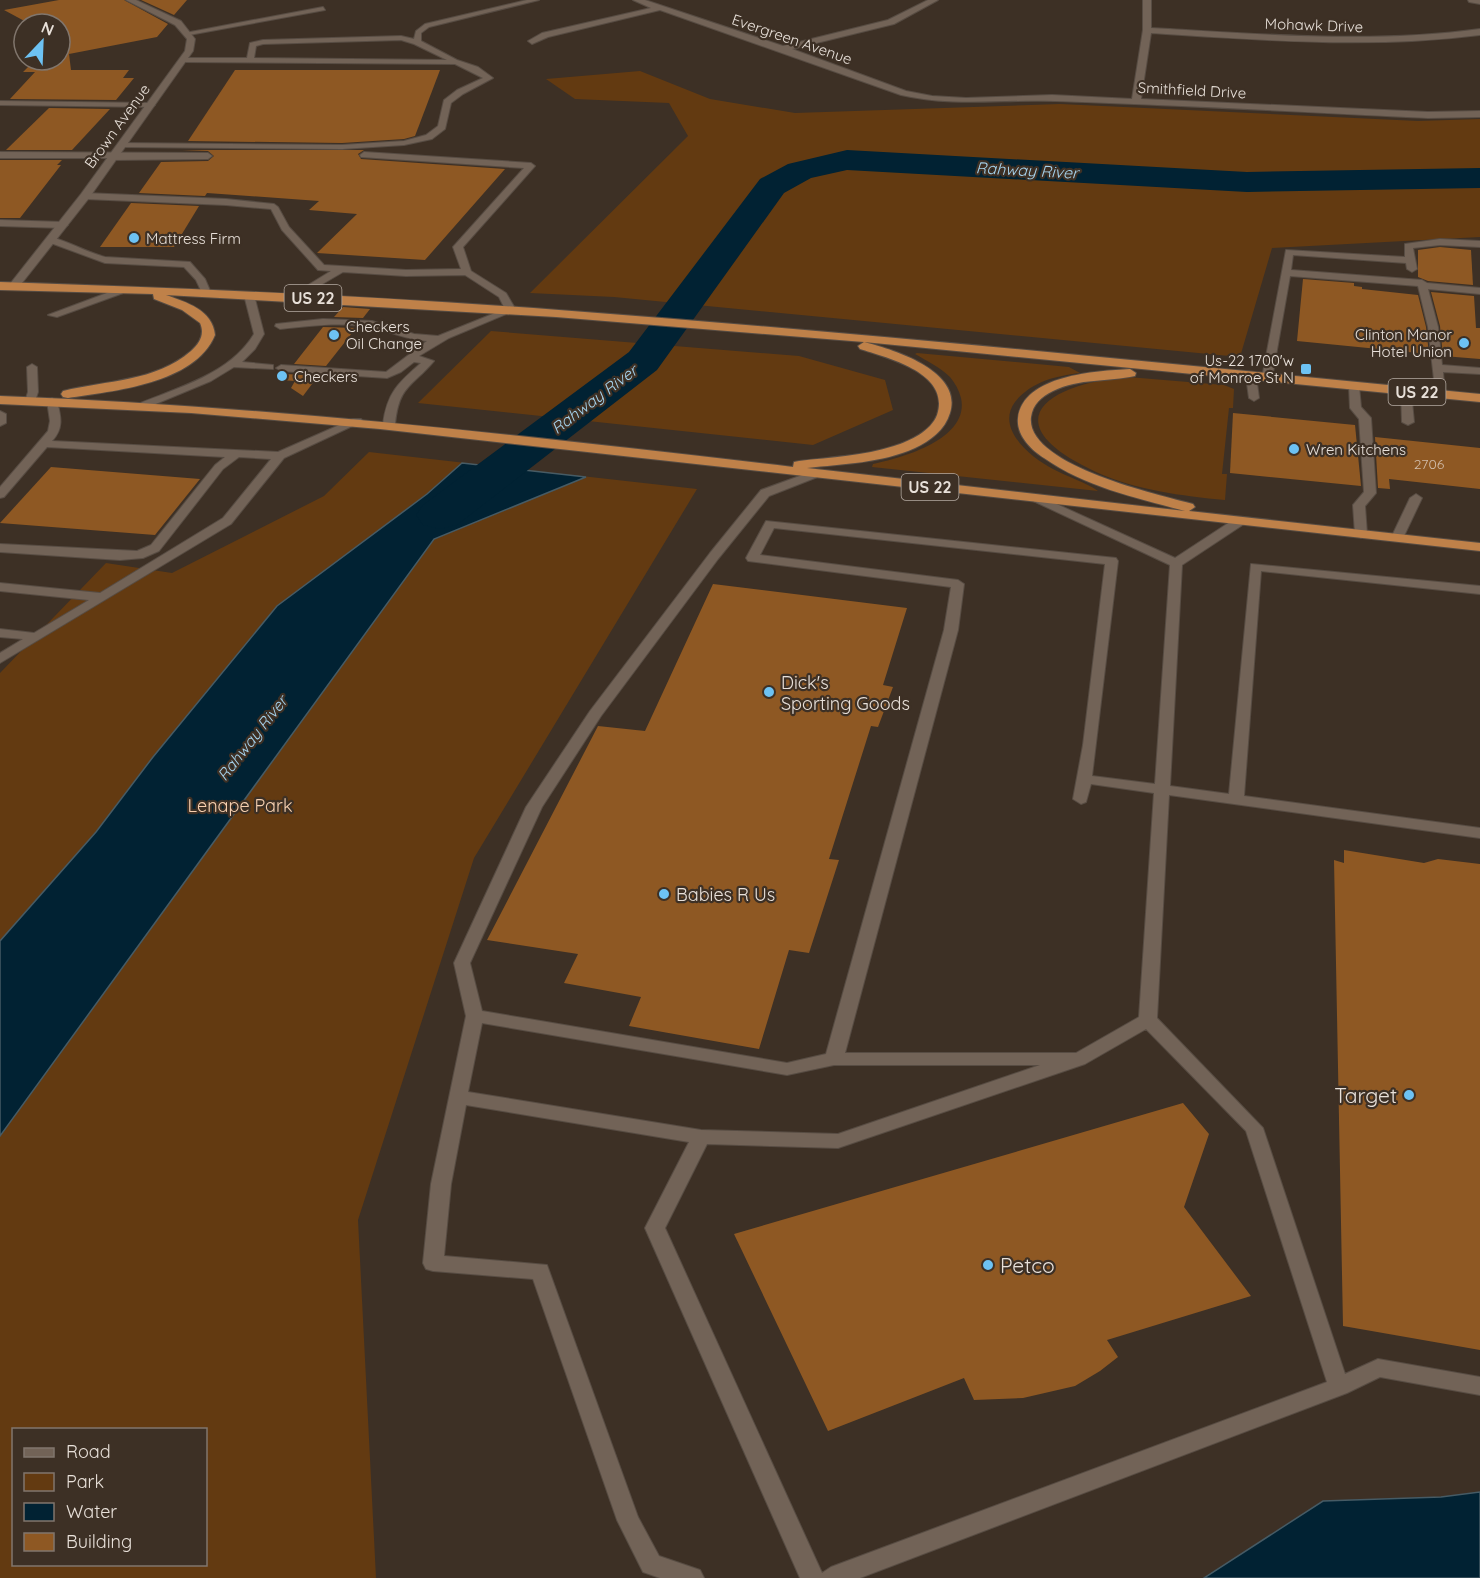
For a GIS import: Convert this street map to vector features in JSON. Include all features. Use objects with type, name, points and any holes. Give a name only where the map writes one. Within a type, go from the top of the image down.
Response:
[{"type":"highway","name":"US 22","points":[[0,286],[295,297],[723,326],[1480,399]]},
{"type":"highway","points":[[30,400],[126,384],[157,376],[189,359],[207,340],[208,327],[199,316],[178,304],[128,290]]},
{"type":"highway","points":[[771,469],[868,456],[898,449],[930,433],[945,414],[944,388],[932,376],[881,351],[825,335]]},
{"type":"highway","points":[[1219,373],[1129,373],[1070,381],[1048,389],[1032,399],[1023,421],[1026,431],[1041,449],[1067,465],[1118,486],[1240,521]]},
{"type":"highway","name":"US 22","points":[[0,400],[142,406],[389,424],[1035,499],[1480,547]]},
{"type":"street","points":[[130,0],[178,23],[189,33]]},
{"type":"street","name":"Evergreen Avenue","points":[[637,0],[904,93]]},
{"type":"street","points":[[783,49],[891,22],[933,0]]},
{"type":"street","points":[[1136,102],[1147,30],[1147,0]]},
{"type":"street","points":[[1472,0],[1480,2]]},
{"type":"street","points":[[532,41],[554,33],[660,8]]},
{"type":"street","name":"Mohawk Drive","points":[[1147,30],[1359,41],[1435,38],[1480,32]]},
{"type":"street","name":"Brown Avenue","points":[[14,286],[85,196],[183,60],[191,45],[189,33]]},
{"type":"street","name":"Smithfield Drive","points":[[904,93],[949,101],[1052,98],[1428,115],[1480,114]]},
{"type":"lane","points":[[417,42],[418,32],[428,25],[536,0]]},
{"type":"lane","points":[[189,33],[323,9]]},
{"type":"lane","points":[[122,145],[342,147],[404,143],[429,137],[442,127],[447,102],[460,92],[489,78],[417,42],[401,38],[263,42],[253,45],[250,61]]},
{"type":"lane","points":[[183,60],[456,62]]},
{"type":"lane","points":[[0,103],[151,105]]},
{"type":"lane","points":[[0,155],[387,155],[531,166],[458,247],[467,272]]},
{"type":"lane","points":[[85,196],[226,201],[274,207],[285,228],[321,268],[406,273],[467,272],[503,295],[512,310],[440,339],[410,358],[398,371],[387,375],[281,368]]},
{"type":"lane","points":[[0,223],[63,225]]},
{"type":"lane","points":[[51,240],[105,260],[187,264],[200,279],[206,293]]},
{"type":"lane","points":[[1440,394],[1433,327],[1408,246],[1440,242],[1480,244]]},
{"type":"lane","points":[[1267,378],[1289,252],[1411,260]]},
{"type":"lane","points":[[295,297],[342,269]]},
{"type":"lane","points":[[1286,273],[1480,291]]},
{"type":"lane","points":[[53,315],[128,290]]},
{"type":"lane","points":[[142,406],[233,364],[258,338],[258,325],[249,295]]},
{"type":"lane","points":[[280,326],[323,322],[372,324],[413,337]]},
{"type":"lane","points":[[258,325],[321,331]]},
{"type":"lane","points":[[351,333],[440,339]]},
{"type":"lane","points":[[389,424],[390,404],[394,395],[429,361],[410,358]]},
{"type":"lane","points":[[233,364],[269,367]]},
{"type":"lane","points":[[30,400],[33,392],[32,368]]},
{"type":"lane","points":[[1437,368],[1480,371]]},
{"type":"lane","points":[[1251,376],[1254,398]]},
{"type":"lane","points":[[1354,386],[1356,408],[1365,418],[1370,493],[1359,505],[1361,534]]},
{"type":"lane","points":[[1406,391],[1408,422]]},
{"type":"lane","points":[[0,494],[45,444],[56,427],[52,401]]},
{"type":"lane","points":[[0,414],[0,423]]},
{"type":"lane","points":[[0,659],[227,521],[280,456],[293,448],[357,421]]},
{"type":"lane","points":[[45,444],[280,456]]},
{"type":"lane","points":[[0,548],[120,556],[139,555],[155,548],[219,467],[237,454]]},
{"type":"lane","points":[[692,1578],[651,1564],[628,1520],[540,1271],[433,1263],[441,1184],[475,1016],[462,963],[534,807],[595,714],[714,556],[765,493],[816,474]]},
{"type":"lane","points":[[1397,538],[1416,498]]},
{"type":"lane","points":[[1035,499],[1176,563]]},
{"type":"lane","points":[[1176,563],[1240,521]]},
{"type":"lane","points":[[834,1059],[951,630],[958,584],[752,558],[770,524],[1112,561],[1090,745],[1081,799]]},
{"type":"lane","points":[[1176,563],[1148,1020],[1254,1128],[1339,1387]]},
{"type":"lane","points":[[1236,801],[1255,567],[1480,590]]},
{"type":"lane","points":[[0,587],[102,597]]},
{"type":"lane","points":[[0,633],[37,637]]},
{"type":"lane","points":[[1084,779],[1480,833]]},
{"type":"lane","points":[[475,1016],[787,1069],[834,1059],[1079,1059]]},
{"type":"lane","points":[[458,1097],[701,1137],[838,1141],[1079,1059],[1148,1020]]},
{"type":"lane","points":[[701,1137],[656,1228],[812,1578]]},
{"type":"lane","points":[[831,1578],[1339,1387],[1378,1368],[1480,1386]]},
{"type":"green space","points":[[640,71],[710,99],[795,113],[1060,104],[1418,121],[1480,119],[1480,237],[1272,248],[1240,357],[614,297],[530,293],[688,136],[669,103],[575,99],[546,79]]},
{"type":"green space","points":[[491,331],[799,356],[885,380],[893,410],[813,445],[418,403]]},
{"type":"green space","points":[[915,354],[1069,367],[1080,373],[1053,378],[1028,389],[1015,402],[1010,412],[1010,422],[1019,442],[1035,458],[1098,491],[872,467],[873,464],[900,457],[931,444],[955,425],[961,412],[961,398],[952,379],[938,367]]},
{"type":"green space","points":[[1128,377],[1224,385],[1234,389],[1233,408],[1229,408],[1222,474],[1227,474],[1225,500],[1159,491],[1111,478],[1064,454],[1045,438],[1038,423],[1042,409],[1054,397],[1073,388],[1098,381]]},
{"type":"green space","name":"Lenape Park","points":[[369,452],[697,489],[474,858],[358,1220],[376,1578],[0,1578],[0,673],[106,563],[172,573],[324,496]]},
{"type":"water","points":[[462,463],[586,477],[434,539],[0,1136],[0,941],[96,832],[153,757],[277,606],[427,494]]},
{"type":"water","points":[[1480,1492],[1480,1578],[1204,1578],[1323,1501],[1441,1497]]},
{"type":"building","points":[[59,0],[124,0],[168,24],[157,37],[72,53],[72,12],[12,12],[12,14],[4,10]]},
{"type":"building","points":[[141,0],[187,0],[174,15]]},
{"type":"building","points":[[129,70],[123,78],[134,78],[116,100],[10,99],[35,72]]},
{"type":"building","points":[[235,70],[440,70],[415,136],[404,139],[342,143],[188,141]]},
{"type":"building","points":[[49,108],[110,109],[72,150],[6,150]]},
{"type":"building","points":[[182,150],[364,150],[358,154],[361,159],[505,169],[425,260],[317,253],[357,214],[309,210],[319,201],[207,193],[205,196],[139,193],[161,162],[208,161],[214,156],[208,151]]},
{"type":"building","points":[[0,160],[62,160],[57,165],[61,165],[20,218],[0,218]]},
{"type":"building","points":[[131,203],[199,206],[174,247],[100,247]]},
{"type":"building","points":[[1440,247],[1471,250],[1473,285],[1428,281],[1418,277],[1418,250]]},
{"type":"building","points":[[1303,279],[1354,283],[1354,286],[1362,287],[1362,289],[1418,295],[1426,327],[1429,354],[1297,341]]},
{"type":"building","points":[[1431,292],[1474,296],[1476,328],[1480,328],[1480,359],[1443,356],[1440,326]]},
{"type":"building","points":[[343,307],[370,309],[363,318],[334,317]]},
{"type":"building","points":[[323,327],[356,328],[326,366],[294,364]]},
{"type":"building","points":[[286,374],[318,376],[303,396],[291,388],[295,381],[280,380]]},
{"type":"building","name":"Wren Kitchens","points":[[1233,413],[1355,425],[1361,486],[1230,473]]},
{"type":"building","points":[[1375,437],[1480,448],[1480,489],[1389,479],[1390,489],[1378,488]]},
{"type":"building","points":[[51,467],[200,479],[155,535],[0,523]]},
{"type":"building","points":[[713,584],[907,608],[883,685],[893,687],[878,727],[871,726],[829,859],[839,860],[809,953],[789,950],[759,1049],[629,1026],[641,997],[564,983],[578,954],[487,940],[598,726],[645,731]]},
{"type":"building","name":"Target","points":[[1344,850],[1424,863],[1438,859],[1480,864],[1480,1350],[1343,1326],[1334,860],[1344,863]]},
{"type":"building","name":"Petco","points":[[1183,1103],[1209,1134],[1184,1207],[1251,1296],[1107,1340],[1118,1357],[1075,1386],[1023,1398],[974,1400],[964,1378],[828,1431],[734,1234]]},
{"type":"waterway","name":"Rahway River","points":[[440,515],[643,361],[772,186],[800,171],[847,160],[1247,182],[1480,178]]},
{"type":"place","name":"Mattress Firm","points":[[134,238]]},
{"type":"place","name":"Checkers Oil Change","points":[[334,335]]},
{"type":"place","name":"Clinton Manor Hotel Union","points":[[1464,343]]},
{"type":"place","name":"Us-22 1700'w of Monroe St N","points":[[1306,369]]},
{"type":"place","name":"Checkers","points":[[282,376]]},
{"type":"place","name":"Wren Kitchens","points":[[1294,449]]},
{"type":"place","name":"Dick's Sporting Goods","points":[[769,692]]},
{"type":"place","name":"Babies R Us","points":[[664,894]]},
{"type":"place","name":"Target","points":[[1409,1095]]},
{"type":"place","name":"Petco","points":[[988,1265]]}]
